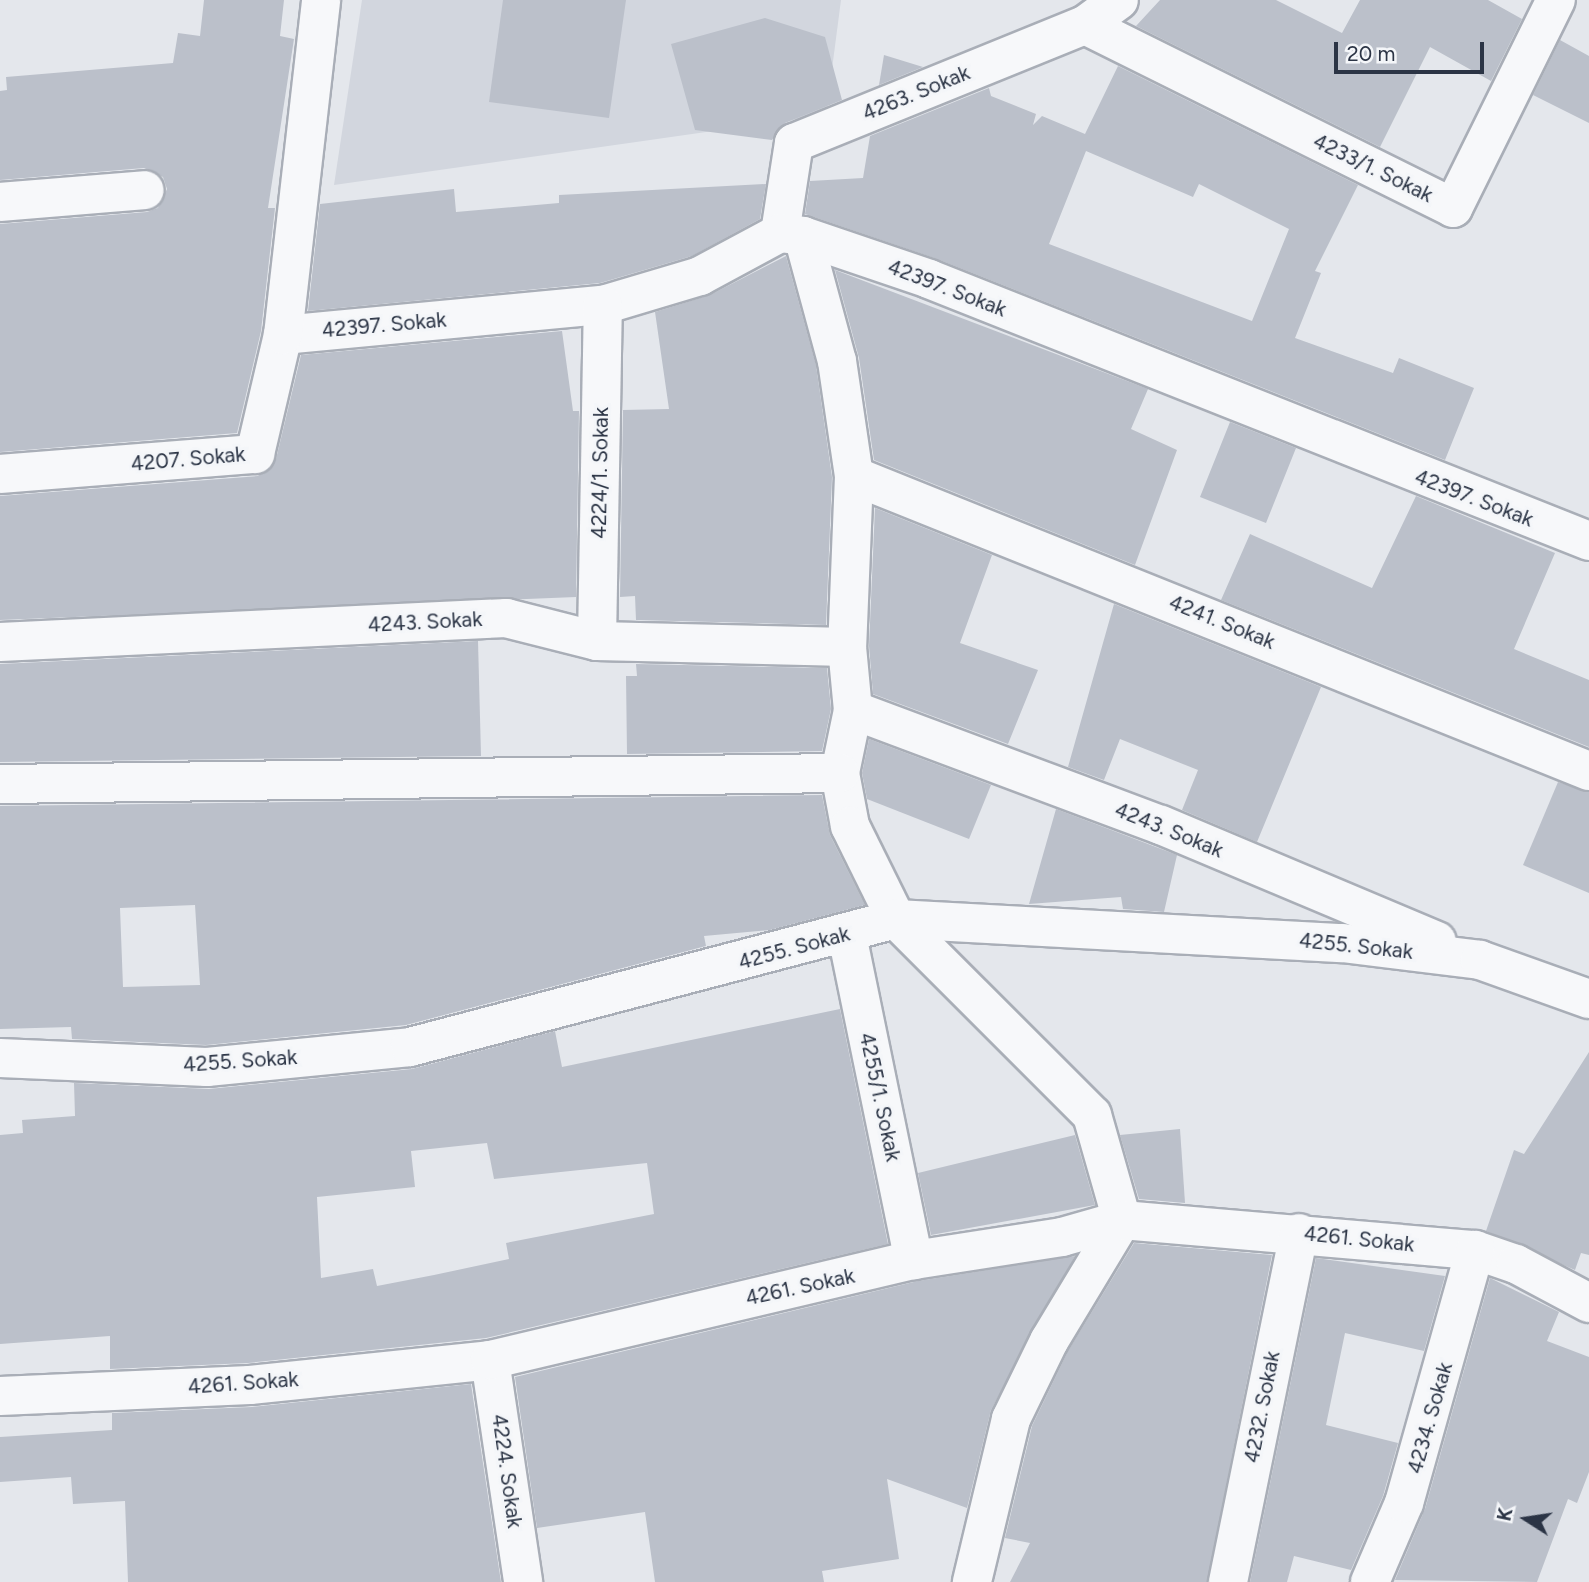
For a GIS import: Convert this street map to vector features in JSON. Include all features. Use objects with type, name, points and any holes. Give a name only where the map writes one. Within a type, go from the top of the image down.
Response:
[{"type":"street","points":[[283,335],[321,0]]},
{"type":"street","name":"4263. Sokak","points":[[792,235],[794,143],[1085,25],[1119,0]]},
{"type":"street","name":"4233/1. Sokak","points":[[1085,25],[1453,208],[1556,0]]},
{"type":"street","points":[[0,202],[145,190]]},
{"type":"street","points":[[792,235],[837,361],[853,476],[855,564],[847,647],[853,710],[840,773],[850,826],[896,919],[1092,1115],[1122,1220],[1049,1341],[1011,1419],[972,1582]]},
{"type":"street","name":"42397. Sokak","points":[[283,335],[603,305],[700,276],[792,235],[929,279],[1589,541]]},
{"type":"street","name":"4224/1. Sokak","points":[[597,641],[603,305]]},
{"type":"street","name":"4207. Sokak","points":[[0,474],[255,454],[283,335]]},
{"type":"street","name":"4241. Sokak","points":[[853,476],[1589,771]]},
{"type":"street","name":"4243. Sokak","points":[[0,642],[506,618],[597,641],[847,647]]},
{"type":"street","name":"4243. Sokak","points":[[853,710],[1161,825],[1480,960]]},
{"type":"street","points":[[0,784],[840,773]]},
{"type":"street","name":"4255. Sokak","points":[[0,1058],[207,1067],[410,1047],[896,919],[1342,943],[1480,960],[1589,999]]},
{"type":"street","name":"4255/1. Sokak","points":[[847,934],[914,1260]]},
{"type":"street","name":"4261. Sokak","points":[[0,1396],[250,1385],[491,1360],[914,1260],[1062,1237],[1122,1220],[1475,1250],[1516,1264],[1589,1303]]},
{"type":"street","name":"4232. Sokak","points":[[1228,1582],[1299,1233]]},
{"type":"street","name":"4234. Sokak","points":[[1370,1582],[1404,1503],[1475,1250]]},
{"type":"street","name":"4224. Sokak","points":[[491,1360],[523,1582]]},
{"type":"shaded area","points":[[362,0],[841,0],[826,115],[334,185]]},
{"type":"building","points":[[204,0],[284,0],[280,36],[294,39],[268,208],[275,208],[261,331],[237,433],[0,452],[0,224],[147,212],[158,208],[167,189],[163,177],[144,168],[0,180],[0,91],[7,90],[6,77],[173,63],[178,33],[200,36]]},
{"type":"building","points":[[503,0],[626,0],[609,118],[489,102]]},
{"type":"building","points":[[1160,0],[1276,0],[1342,33],[1360,0],[1488,0],[1522,19],[1491,81],[1430,47],[1380,147],[1136,26]]},
{"type":"building","points":[[765,18],[825,37],[842,100],[785,123],[772,140],[695,130],[671,44]]},
{"type":"building","points":[[1560,40],[1589,56],[1589,123],[1533,95]]},
{"type":"building","points":[[884,55],[923,67],[879,85]]},
{"type":"building","points":[[1118,66],[1358,185],[1315,271],[1321,273],[1295,338],[1393,373],[1399,358],[1474,388],[1445,460],[937,259],[805,214],[810,181],[863,178],[870,136],[989,88],[991,96],[1036,114],[1033,125],[1042,116],[1085,134]],"holes":[[[1086,151],[1193,197],[1199,184],[1289,229],[1252,321],[1049,244]]]},
{"type":"building","points":[[766,184],[760,219],[692,256],[600,283],[308,311],[320,204],[454,189],[456,212],[559,203],[559,195]]},
{"type":"building","points":[[786,256],[816,365],[832,477],[826,625],[636,620],[635,596],[620,597],[623,410],[669,409],[655,312],[710,295]]},
{"type":"building","points":[[835,270],[1148,389],[1131,429],[1177,450],[1135,565],[874,460],[859,358]]},
{"type":"building","points":[[562,331],[573,411],[579,411],[576,597],[0,620],[0,496],[258,476],[276,459],[301,355]]},
{"type":"building","points":[[1230,422],[1296,448],[1266,523],[1200,497]]},
{"type":"building","points":[[1416,496],[1555,553],[1514,649],[1589,680],[1589,747],[1221,600],[1250,534],[1372,588]]},
{"type":"building","points":[[875,508],[992,555],[960,643],[1038,670],[1008,744],[873,694],[869,646]]},
{"type":"building","points":[[1114,604],[1321,687],[1257,842],[1182,810],[1198,770],[1120,739],[1104,780],[1068,767]]},
{"type":"building","points":[[478,641],[481,756],[0,762],[0,664]]},
{"type":"building","points":[[636,664],[827,668],[831,709],[822,751],[627,754],[626,676],[637,676]]},
{"type":"building","points":[[869,739],[991,785],[969,839],[867,799],[862,773]]},
{"type":"building","points":[[1558,782],[1589,792],[1589,893],[1523,865]]},
{"type":"building","points":[[822,795],[830,835],[865,905],[770,930],[704,936],[706,946],[406,1025],[206,1045],[72,1039],[71,1027],[0,1029],[0,806]],"holes":[[[195,905],[200,985],[123,987],[120,908]]]},
{"type":"building","points":[[1056,809],[1177,855],[1164,912],[1123,909],[1121,897],[1029,904]]},
{"type":"building","points":[[840,1009],[888,1244],[486,1338],[248,1363],[110,1369],[110,1336],[0,1344],[0,1135],[23,1133],[22,1120],[75,1116],[74,1083],[209,1089],[412,1069],[555,1031],[562,1067]],"holes":[[[487,1143],[494,1179],[647,1163],[654,1214],[506,1243],[509,1259],[377,1286],[373,1269],[321,1278],[317,1197],[415,1187],[411,1151]]]},
{"type":"building","points":[[1589,1052],[1589,1255],[1581,1253],[1575,1270],[1486,1231],[1514,1150],[1524,1154]]},
{"type":"building","points":[[1180,1129],[1185,1203],[1139,1199],[1120,1135]]},
{"type":"building","points":[[1075,1135],[1095,1205],[931,1235],[918,1173]]},
{"type":"building","points":[[1134,1243],[1272,1255],[1207,1582],[1010,1582],[1030,1543],[1005,1538],[1032,1426],[1068,1351]]},
{"type":"building","points":[[1075,1256],[991,1410],[967,1508],[887,1479],[899,1559],[822,1571],[824,1582],[655,1582],[645,1512],[537,1528],[515,1377],[918,1281]]},
{"type":"building","points":[[1316,1258],[1445,1276],[1424,1351],[1345,1333],[1326,1425],[1398,1443],[1383,1496],[1351,1570],[1294,1556],[1287,1582],[1250,1582]]},
{"type":"building","points":[[1490,1278],[1559,1312],[1547,1341],[1589,1357],[1589,1472],[1577,1503],[1568,1499],[1537,1582],[1395,1580],[1425,1509]]},
{"type":"building","points":[[471,1384],[501,1582],[128,1582],[125,1501],[73,1504],[71,1477],[0,1482],[0,1437],[112,1430],[112,1413],[252,1407]]}]
